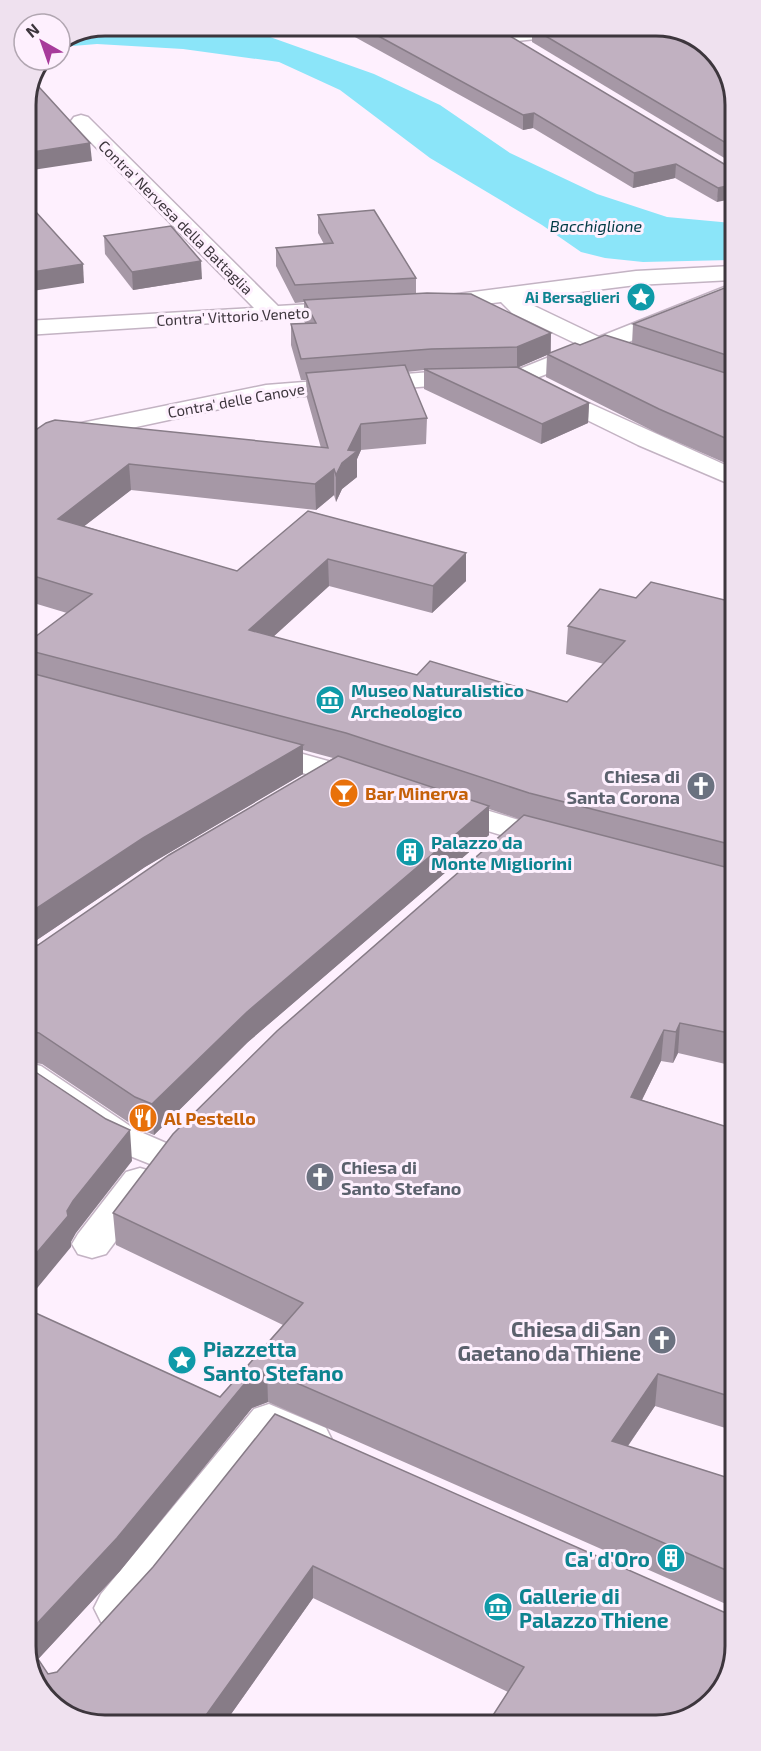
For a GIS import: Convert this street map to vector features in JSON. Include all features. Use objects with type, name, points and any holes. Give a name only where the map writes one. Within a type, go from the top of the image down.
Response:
[{"type":"street","points":[[504,36],[536,55]]},
{"type":"street","name":"Contra' Nervesa della Battaglia","points":[[81,121],[272,313]]},
{"type":"street","points":[[418,305],[636,278],[725,273]]},
{"type":"street","points":[[690,275],[702,291],[703,301]]},
{"type":"street","points":[[521,377],[725,293]]},
{"type":"street","points":[[507,295],[520,308],[597,346],[631,357]]},
{"type":"street","name":"Contra' Vittorio Veneto","points":[[36,327],[373,308]]},
{"type":"street","points":[[521,377],[647,440],[725,474]]},
{"type":"street","name":"Contra' delle Canove","points":[[37,441],[231,398],[296,388],[430,379],[521,377]]},
{"type":"street","points":[[233,744],[335,771],[516,831],[573,846]]},
{"type":"street","points":[[296,795],[335,771]]},
{"type":"street","points":[[490,854],[516,831]]},
{"type":"street","points":[[36,1080],[123,1139],[172,1143],[92,1244]]},
{"type":"street","points":[[90,1637],[138,1586],[269,1421],[345,1456]]},
{"type":"water","name":"Bacchiglione","points":[[105,36],[270,37],[374,74],[440,105],[510,153],[597,194],[667,217],[725,222],[725,260],[643,262],[605,258],[581,252],[542,225],[430,158],[340,90],[279,62],[183,49],[72,44],[91,37]]},
{"type":"building","points":[[378,36],[510,36],[725,164],[725,186],[718,188],[676,164],[634,173],[534,113],[523,115]]},
{"type":"building","points":[[545,36],[661,36],[691,45],[711,63],[721,83],[725,105],[725,142]]},
{"type":"building","points":[[38,87],[39,87],[90,143],[36,151]]},
{"type":"building","points":[[374,210],[416,278],[295,285],[276,248],[333,243],[318,215]]},
{"type":"building","points":[[36,212],[83,264],[36,271]]},
{"type":"building","points":[[171,226],[201,261],[132,272],[104,236]]},
{"type":"building","points":[[725,288],[725,355],[633,324]]},
{"type":"building","points":[[427,293],[471,294],[551,333],[517,347],[431,349],[301,359],[291,324],[316,323],[304,300]]},
{"type":"building","points":[[605,335],[725,373],[725,438],[659,409],[547,354],[575,343],[580,345]]},
{"type":"building","points":[[405,365],[427,418],[361,424],[348,450],[357,451],[342,463],[336,475],[334,469],[315,484],[129,464],[58,519],[237,571],[308,511],[466,553],[433,586],[328,559],[249,630],[417,675],[430,661],[567,702],[625,641],[568,626],[600,589],[636,598],[651,582],[725,600],[725,843],[529,793],[346,733],[36,652],[36,636],[92,594],[36,577],[36,430],[55,420],[328,448],[306,373]]},
{"type":"building","points":[[517,367],[589,403],[542,424],[424,369]]},
{"type":"building","points":[[36,674],[303,745],[143,838],[36,909]]},
{"type":"building","points":[[338,756],[489,806],[247,1012],[152,1104],[135,1097],[36,1032],[36,945],[169,855]]},
{"type":"building","points":[[524,815],[725,867],[725,1032],[680,1023],[676,1032],[664,1030],[631,1097],[725,1126],[725,1395],[658,1374],[612,1441],[725,1477],[725,1570],[267,1370],[251,1376],[117,1538],[36,1625],[36,1313],[220,1397],[303,1303],[113,1213],[173,1134],[277,1031]]},
{"type":"building","points":[[36,1072],[106,1119],[130,1130],[73,1201],[67,1211],[68,1216],[36,1254]]},
{"type":"building","points":[[275,1414],[725,1613],[724,1655],[718,1677],[711,1688],[702,1698],[678,1711],[656,1715],[493,1715],[524,1667],[313,1566],[206,1715],[100,1715],[87,1713],[70,1706],[50,1688],[43,1677],[37,1657],[48,1674],[57,1672],[153,1567]]},
{"type":"place","name":"Ai Bersaglieri","points":[[641,297]]},
{"type":"place","name":"Museo Naturalistico Archeologico","points":[[330,700]]},
{"type":"place","name":"Chiesa di Santa Corona","points":[[701,786]]},
{"type":"place","name":"Bar Minerva","points":[[344,793]]},
{"type":"place","name":"Palazzo da Monte Migliorini","points":[[410,852]]},
{"type":"place","name":"Al Pestello","points":[[143,1118]]},
{"type":"place","name":"Chiesa di Santo Stefano","points":[[320,1177]]},
{"type":"place","name":"Chiesa di San Gaetano da Thiene","points":[[662,1340]]},
{"type":"place","name":"Piazzetta Santo Stefano","points":[[182,1360]]},
{"type":"place","name":"Ca' d'Oro","points":[[671,1558]]},
{"type":"place","name":"Gallerie di Palazzo Thiene","points":[[498,1607]]}]
